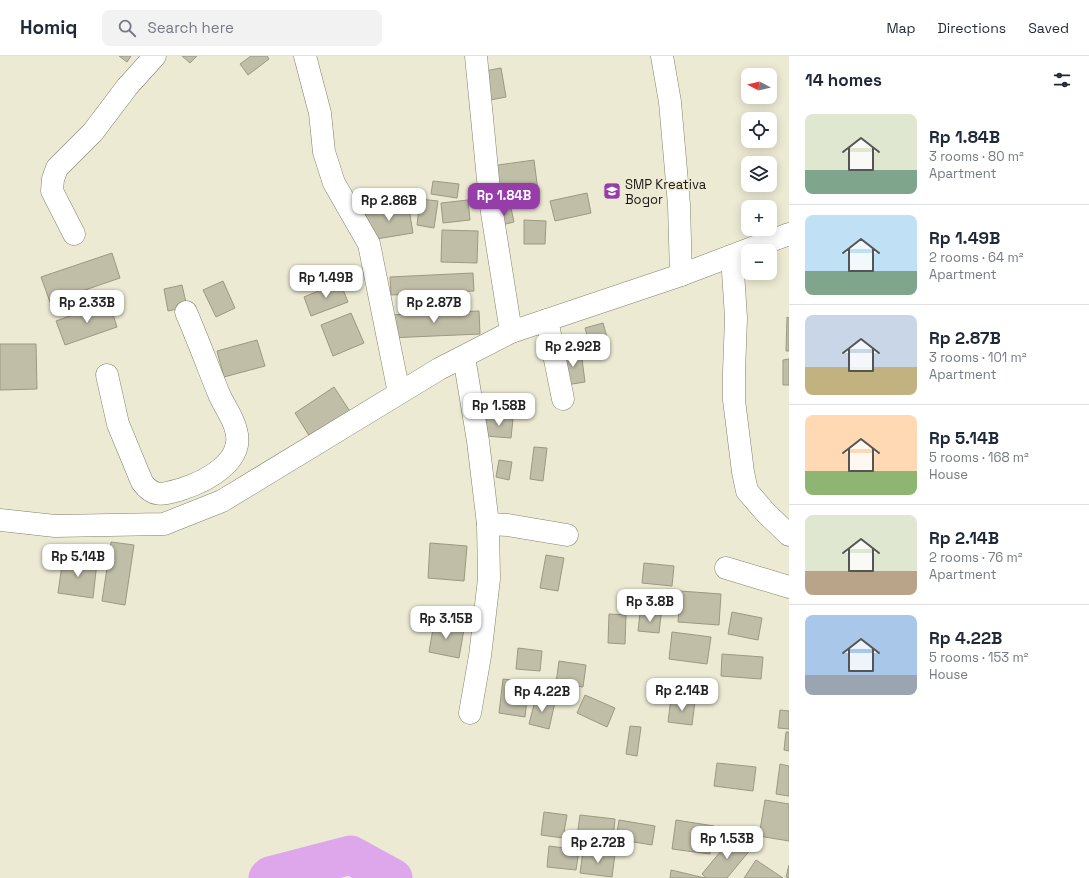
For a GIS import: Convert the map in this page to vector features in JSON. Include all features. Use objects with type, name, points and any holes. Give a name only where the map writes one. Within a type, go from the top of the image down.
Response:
[{"type":"street","points":[[74,234],[52,191],[53,179],[57,168],[92,132],[127,87],[155,56]]},
{"type":"street","points":[[305,56],[320,113],[324,152],[334,183],[369,244],[399,393]]},
{"type":"street","points":[[476,56],[490,200],[511,332]]},
{"type":"street","points":[[662,56],[671,109],[679,205],[681,275]]},
{"type":"street","points":[[0,520],[55,526],[164,524],[197,512],[222,500],[439,368],[464,357],[511,332],[681,275],[789,234]]},
{"type":"street","points":[[732,256],[736,318],[734,400],[743,472],[747,491],[789,534]]},
{"type":"street","points":[[107,375],[118,424],[142,482],[147,488],[155,493],[163,494],[188,487],[224,466],[234,454],[238,438],[236,429],[220,396],[186,312]]},
{"type":"street","points":[[547,320],[563,399]]},
{"type":"street","points":[[464,357],[478,441],[488,524],[489,587],[480,656],[470,713]]},
{"type":"street","points":[[188,487],[197,512]]},
{"type":"street","points":[[488,524],[508,525],[567,535]]},
{"type":"street","points":[[726,568],[789,587]]},
{"type":"building","points":[[119,56],[131,56],[127,62]]},
{"type":"building","points":[[182,56],[197,56],[190,63]]},
{"type":"building","points":[[251,56],[267,56],[269,59],[248,75],[240,64]]},
{"type":"building","points":[[501,68],[506,97],[485,101],[479,72]]},
{"type":"building","points":[[534,160],[538,191],[496,197],[491,166]]},
{"type":"building","points":[[433,181],[459,184],[457,198],[431,194]]},
{"type":"building","points":[[587,193],[591,213],[555,221],[550,201]]},
{"type":"building","points":[[420,199],[438,201],[434,228],[417,225]]},
{"type":"building","points":[[468,200],[470,220],[443,223],[441,203]]},
{"type":"building","points":[[408,203],[413,233],[370,240],[365,211]]},
{"type":"building","points":[[511,208],[514,222],[497,226],[494,212]]},
{"type":"building","points":[[524,220],[546,221],[545,244],[524,244]]},
{"type":"building","points":[[442,230],[478,231],[477,263],[441,262]]},
{"type":"building","points":[[112,253],[120,278],[50,302],[41,277]]},
{"type":"building","points":[[473,273],[474,291],[391,295],[390,277]]},
{"type":"building","points":[[223,281],[235,308],[216,317],[203,290]]},
{"type":"building","points":[[340,282],[348,302],[311,316],[304,297]]},
{"type":"building","points":[[182,285],[187,307],[168,311],[164,289]]},
{"type":"building","points":[[109,302],[117,327],[65,345],[56,321]]},
{"type":"building","points":[[479,311],[480,334],[388,338],[387,315]]},
{"type":"building","points":[[351,313],[364,343],[333,356],[321,325]]},
{"type":"building","points":[[787,317],[789,318],[789,351],[786,351]]},
{"type":"building","points":[[603,323],[607,337],[589,342],[585,328]]},
{"type":"building","points":[[257,340],[265,366],[224,377],[217,351]]},
{"type":"building","points":[[0,344],[36,344],[37,389],[0,390]]},
{"type":"building","points":[[581,351],[585,382],[566,385],[561,354]]},
{"type":"building","points":[[789,359],[789,385],[783,385],[783,360]]},
{"type":"building","points":[[334,387],[353,416],[313,442],[295,413]]},
{"type":"building","points":[[486,417],[513,419],[511,438],[485,436]]},
{"type":"building","points":[[534,447],[547,448],[543,481],[530,479]]},
{"type":"building","points":[[499,460],[512,462],[509,480],[496,477]]},
{"type":"building","points":[[111,542],[134,545],[125,605],[102,601]]},
{"type":"building","points":[[430,543],[467,546],[464,581],[428,578]]},
{"type":"building","points":[[546,555],[564,558],[558,591],[540,588]]},
{"type":"building","points":[[63,558],[97,562],[93,598],[58,593]]},
{"type":"building","points":[[644,563],[674,566],[672,586],[642,583]]},
{"type":"building","points":[[680,591],[721,594],[719,625],[678,622]]},
{"type":"building","points":[[732,612],[762,618],[758,640],[728,634]]},
{"type":"building","points":[[640,613],[661,615],[659,633],[638,631]]},
{"type":"building","points":[[609,614],[626,615],[625,644],[608,643]]},
{"type":"building","points":[[434,623],[464,629],[459,658],[429,652]]},
{"type":"building","points":[[672,632],[711,637],[707,664],[669,659]]},
{"type":"building","points":[[518,648],[542,651],[540,671],[516,669]]},
{"type":"building","points":[[722,654],[763,657],[761,679],[721,676]]},
{"type":"building","points":[[559,661],[586,665],[583,687],[556,683]]},
{"type":"building","points":[[503,679],[529,682],[525,717],[499,713]]},
{"type":"building","points":[[585,695],[615,708],[607,727],[577,713]]},
{"type":"building","points":[[536,697],[555,702],[549,729],[529,724]]},
{"type":"building","points":[[671,698],[695,701],[692,725],[668,722]]},
{"type":"building","points":[[780,710],[789,711],[789,729],[778,728]]},
{"type":"building","points":[[630,726],[641,727],[637,756],[626,754]]},
{"type":"building","points":[[786,732],[789,732],[789,751],[784,750]]},
{"type":"building","points":[[717,763],[756,767],[753,791],[714,786]]},
{"type":"building","points":[[780,764],[789,766],[789,796],[776,794]]},
{"type":"building","points":[[765,800],[789,804],[789,841],[759,836]]},
{"type":"building","points":[[544,812],[567,815],[563,838],[541,835]]},
{"type":"building","points":[[580,815],[615,819],[612,849],[576,845]]},
{"type":"building","points":[[619,820],[655,826],[652,845],[616,839]]},
{"type":"building","points":[[676,820],[714,826],[710,854],[672,849]]},
{"type":"building","points":[[734,835],[751,849],[727,878],[706,878],[702,874]]},
{"type":"building","points":[[549,846],[579,850],[576,870],[547,867]]},
{"type":"building","points":[[583,851],[615,854],[612,877],[580,873]]},
{"type":"building","points":[[756,860],[783,878],[744,878]]},
{"type":"building","points":[[789,865],[789,878],[786,877]]},
{"type":"building","points":[[671,870],[705,878],[670,878]]},
{"type":"waterway","points":[[268,878],[270,876],[351,855],[393,878]]},
{"type":"place","name":"SMP Kreativa Bogor","points":[[612,191]]}]
